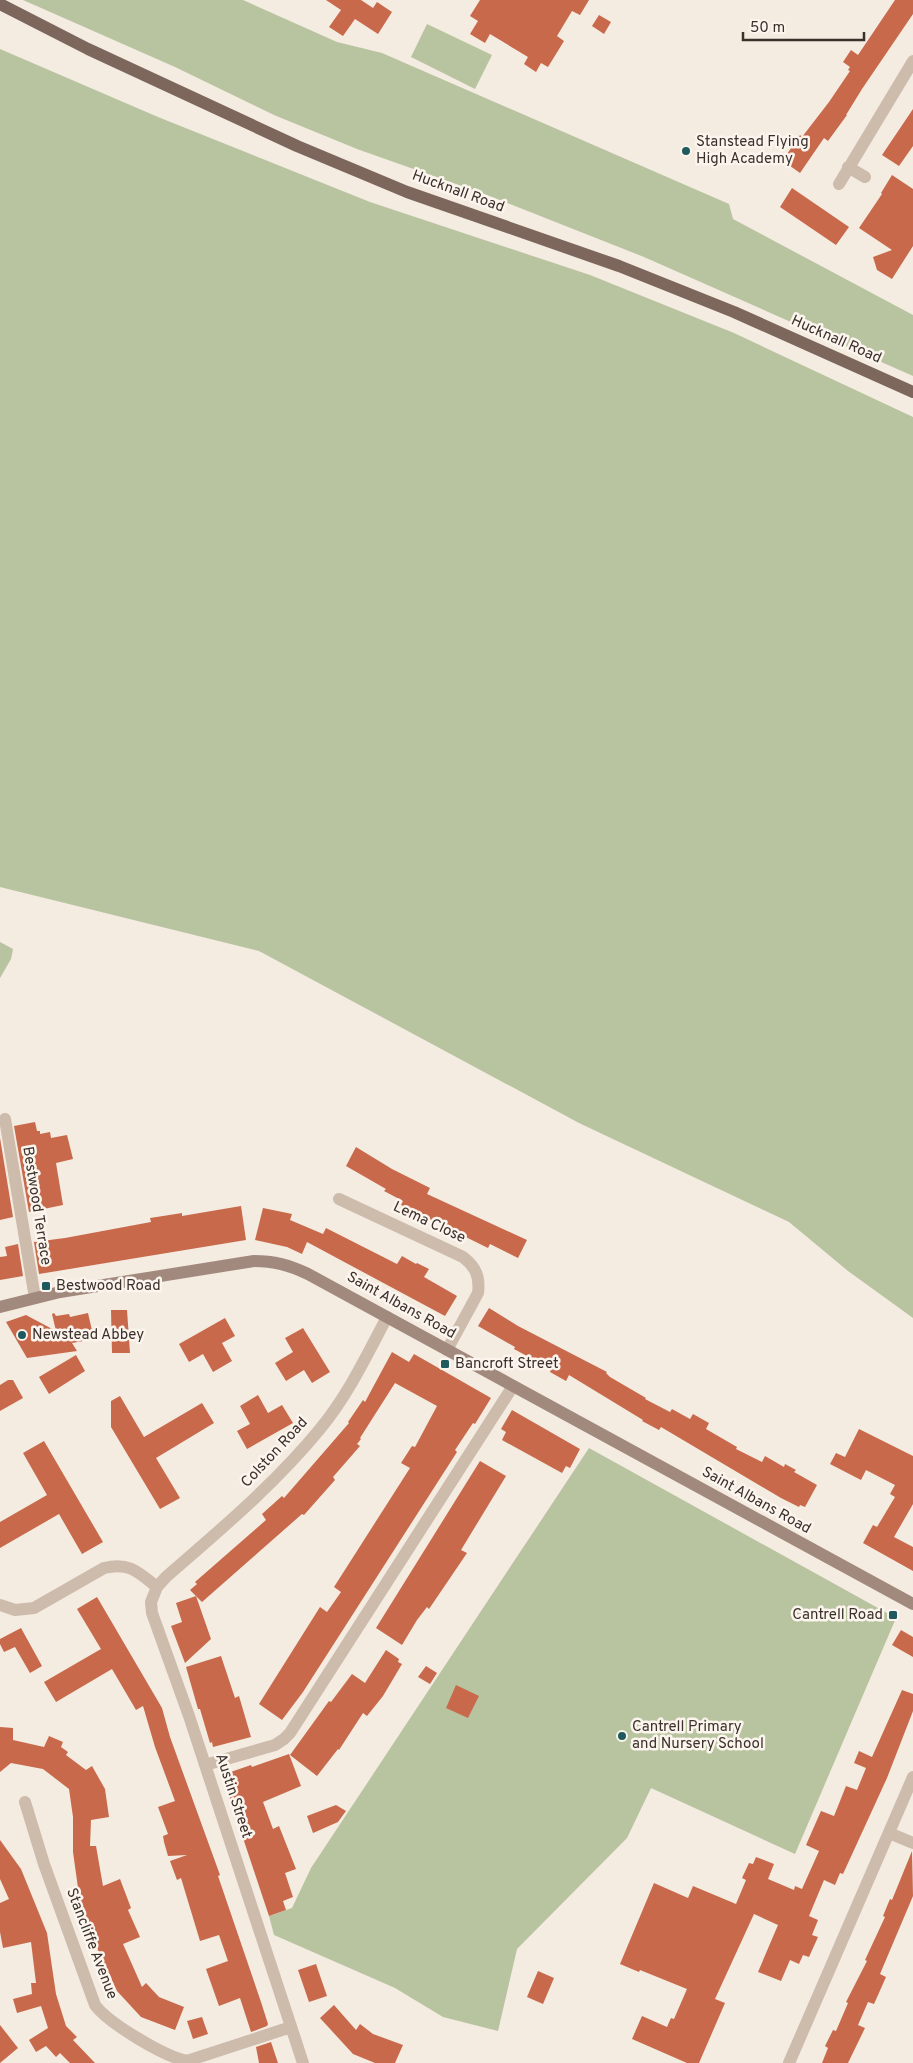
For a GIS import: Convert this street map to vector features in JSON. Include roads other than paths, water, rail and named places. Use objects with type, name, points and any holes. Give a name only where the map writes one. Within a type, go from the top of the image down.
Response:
[{"type":"main road","name":"Hucknall Road","points":[[0,4],[88,49],[298,146],[407,192],[619,266],[699,298],[913,392]]},
{"type":"street","points":[[839,184],[913,61]]},
{"type":"street","points":[[848,167],[865,177]]},
{"type":"street","name":"Bestwood Terrace","points":[[5,1119],[35,1298]]},
{"type":"street","name":"Lema Close","points":[[340,1199],[463,1257],[471,1263],[478,1277],[478,1293],[447,1350]]},
{"type":"street","name":"Saint Albans Road","points":[[0,1307],[60,1292],[149,1276],[254,1261],[272,1261],[289,1265],[913,1604]]},
{"type":"street","name":"Colston Road","points":[[158,1587],[166,1577],[275,1480],[321,1428],[350,1387],[387,1317]]},
{"type":"street","points":[[205,1765],[275,1744],[290,1733],[513,1386]]},
{"type":"street","points":[[0,1605],[15,1610],[34,1608],[104,1568],[116,1566],[128,1566],[158,1587]]},
{"type":"street","name":"Austin Street","points":[[158,1587],[151,1602],[152,1613],[205,1765],[303,2063]]},
{"type":"street","points":[[789,2063],[913,1777]]},
{"type":"street","name":"Stancliffe Avenue","points":[[25,1802],[44,1864],[95,2004],[107,2018],[173,2061],[187,2061],[291,2027]]},
{"type":"street","points":[[889,1833],[913,1843]]},
{"type":"place","name":"Stanstead Flying High Academy","points":[[686,151]]},
{"type":"place","name":"Bestwood Road","points":[[46,1286]]},
{"type":"place","name":"Newstead Abbey","points":[[22,1335]]},
{"type":"place","name":"Bancroft Street","points":[[445,1364]]},
{"type":"place","name":"Cantrell Road","points":[[893,1615]]},
{"type":"place","name":"Cantrell Primary and Nursery School","points":[[622,1736]]}]
